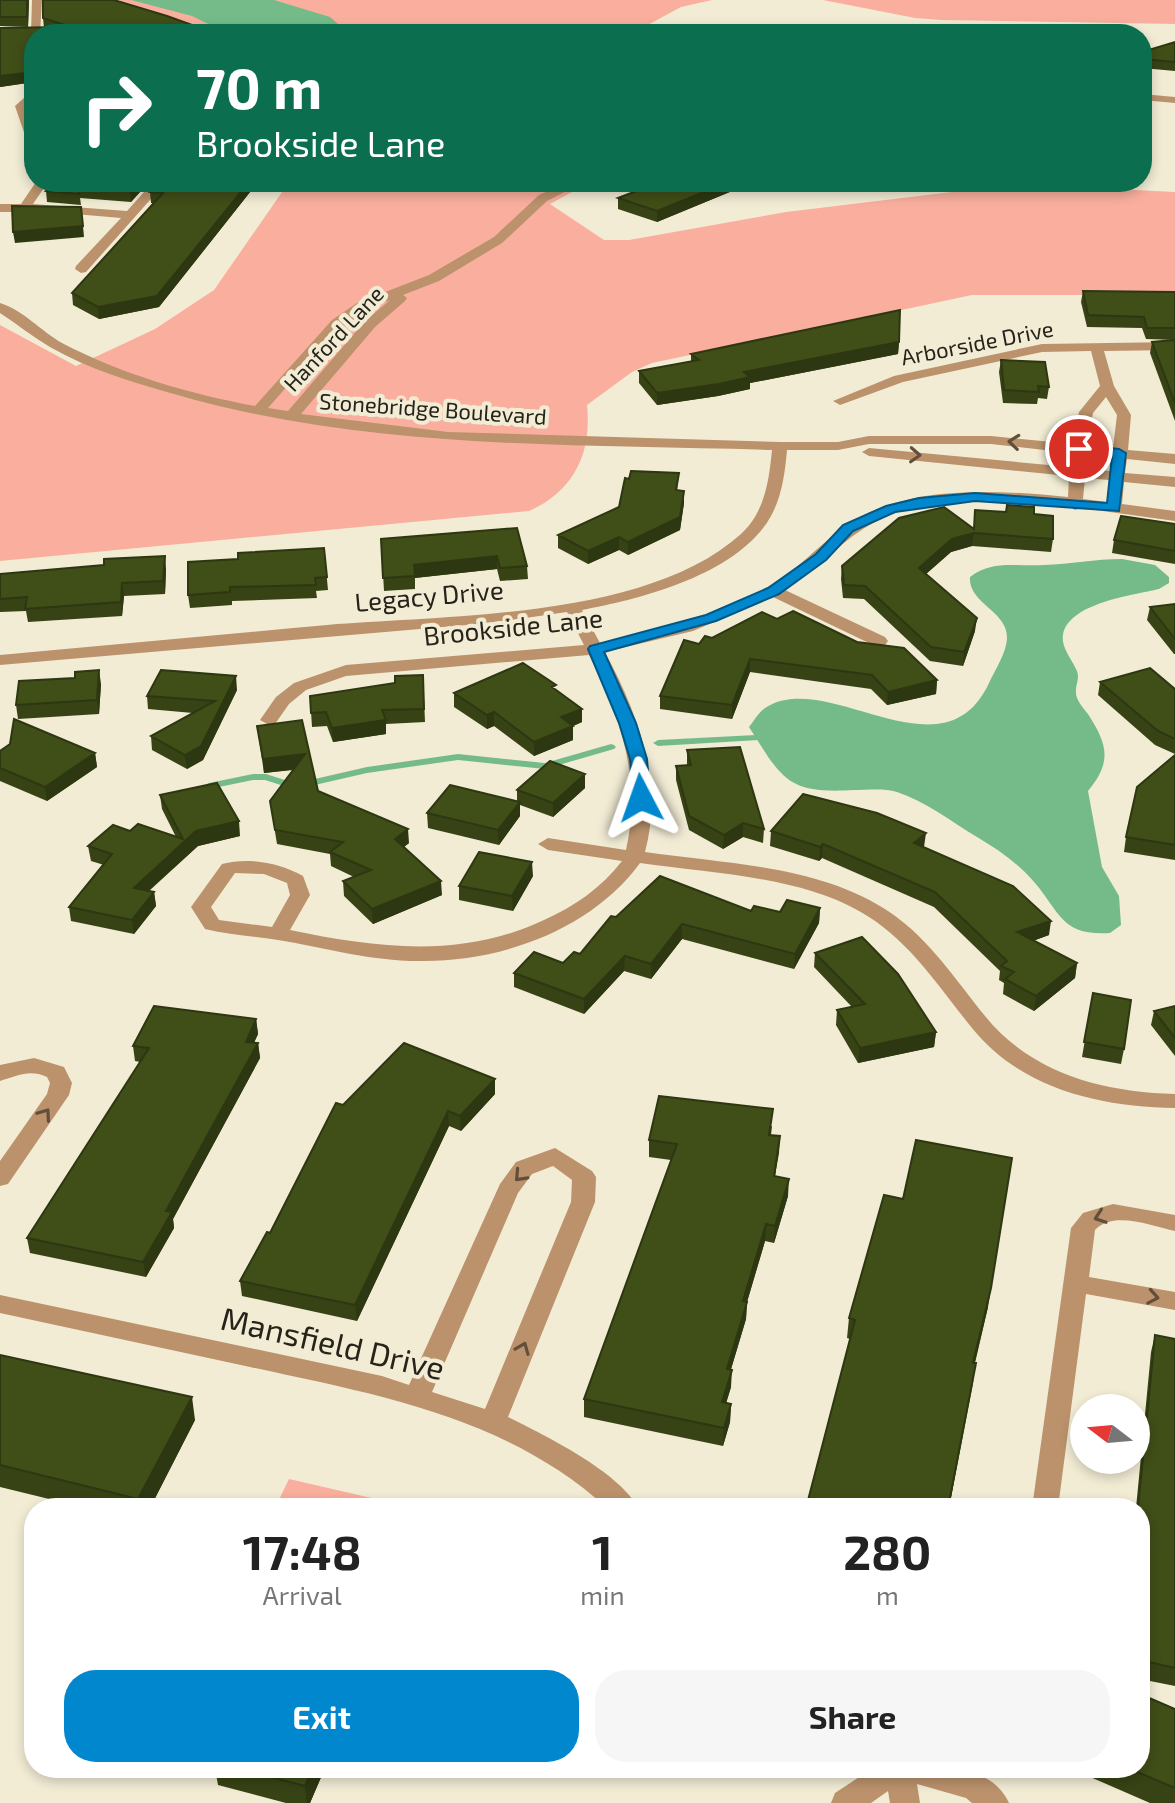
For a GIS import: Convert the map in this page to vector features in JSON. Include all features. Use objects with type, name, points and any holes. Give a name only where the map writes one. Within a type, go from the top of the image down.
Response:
[{"type":"street","points":[[36,24],[37,0]]},
{"type":"street","points":[[1152,98],[1175,100]]},
{"type":"street","points":[[25,207],[35,192]]},
{"type":"street","points":[[81,269],[151,192]]},
{"type":"street","name":"Hanford Lane","points":[[257,412],[343,318],[362,306],[409,290],[498,240],[535,204],[558,192]]},
{"type":"street","points":[[0,208],[131,215]]},
{"type":"street","name":"Hanford Lane","points":[[290,418],[370,324],[409,290]]},
{"type":"street","name":"Stonebridge Boulevard","points":[[0,307],[56,345],[123,375],[195,397],[290,418],[448,436],[838,446],[871,452],[1175,482]]},
{"type":"street","name":"Arborside Drive","points":[[840,401],[899,379],[1012,353],[1055,346],[1175,346]]},
{"type":"street","points":[[1096,346],[1107,386],[1124,415],[1114,508]]},
{"type":"street","points":[[1075,505],[1079,449],[1086,412],[1107,386]]},
{"type":"street","name":"Stonebridge Boulevard","points":[[838,446],[869,440],[991,440],[1175,459]]},
{"type":"street","name":"Legacy Drive","points":[[0,660],[572,607],[622,596],[676,580],[727,554],[748,537],[770,507],[780,446]]},
{"type":"street","name":"Brookside Lane","points":[[269,720],[276,705],[289,692],[310,680],[371,668],[595,649],[711,618],[773,591],[821,557],[848,528],[891,509],[975,497],[1175,516]]},
{"type":"street","points":[[773,591],[879,641]]},
{"type":"street","points":[[278,934],[300,895],[296,880],[272,870],[249,866],[229,868],[201,907],[212,925],[278,934],[341,948],[426,955],[491,946],[539,931],[579,912],[612,887],[633,858],[641,798],[639,759],[595,649],[572,607]]},
{"type":"street","points":[[548,844],[794,880],[847,896],[890,919],[909,934],[1001,1047],[1031,1068],[1103,1095],[1175,1101]]},
{"type":"street","points":[[0,1074],[15,1065],[31,1064],[56,1072],[61,1083],[58,1095],[0,1178]]},
{"type":"street","points":[[417,1396],[508,1190],[524,1168],[555,1156],[584,1177],[583,1202],[493,1421]]},
{"type":"street","points":[[1046,1498],[1083,1228],[1096,1216],[1123,1213],[1175,1223]]},
{"type":"street","points":[[1075,1283],[1175,1301]]},
{"type":"street","name":"Mansfield Drive","points":[[0,1304],[367,1382],[417,1396],[493,1421],[570,1464],[612,1498]]},
{"type":"street","points":[[846,1803],[884,1778]]},
{"type":"street","points":[[901,1778],[905,1803]]},
{"type":"street","points":[[943,1778],[975,1787],[994,1803]]},
{"type":"shaded area","points":[[119,0],[712,0],[681,7],[650,24],[187,24],[124,5]]},
{"type":"shaded area","points":[[131,0],[274,0],[330,17],[338,24],[208,24],[192,16]]},
{"type":"shaded area","points":[[823,0],[1175,0],[1175,24],[942,20],[915,18]]},
{"type":"shaded area","points":[[282,192],[572,192],[550,204],[604,240],[629,240],[786,212],[952,192],[1175,192],[1175,295],[972,295],[652,363],[632,372],[587,405],[586,439],[577,468],[558,493],[529,511],[0,561],[0,325],[76,366],[155,329],[214,290]]},
{"type":"shaded area","points":[[1122,559],[1155,565],[1169,577],[1169,583],[1159,589],[1089,608],[1068,624],[1063,635],[1065,648],[1077,672],[1077,699],[1095,725],[1103,744],[1104,762],[1088,791],[1102,867],[1119,896],[1121,925],[1110,933],[1094,933],[1072,927],[1015,864],[918,801],[892,791],[832,791],[800,786],[789,780],[770,760],[749,727],[765,708],[791,699],[820,701],[914,724],[943,723],[969,711],[989,683],[1006,643],[1001,620],[975,594],[970,577],[996,566]]},
{"type":"shaded area","points":[[289,1479],[372,1498],[280,1498]]},
{"type":"building","points":[[0,0],[27,0],[27,17],[0,17]]},
{"type":"building","points":[[43,0],[114,0],[189,24],[62,24],[43,18]]},
{"type":"building","points":[[0,28],[24,28],[24,73],[0,76]]},
{"type":"building","points":[[1175,42],[1175,62],[1152,60],[1152,49]]},
{"type":"building","points":[[150,192],[241,192],[157,296],[98,307],[72,293],[163,193]]},
{"type":"building","points":[[634,192],[704,192],[657,211],[618,198]]},
{"type":"building","points":[[12,206],[81,207],[83,226],[13,232]]},
{"type":"building","points":[[1083,291],[1175,292],[1175,328],[1147,328],[1144,317],[1088,315]]},
{"type":"building","points":[[900,310],[899,342],[744,372],[750,377],[657,393],[639,371],[699,360],[691,354]]},
{"type":"building","points":[[1175,340],[1175,403],[1152,342]]},
{"type":"building","points":[[1001,360],[1045,362],[1049,387],[1038,386],[1039,392],[1004,390]]},
{"type":"building","points":[[631,471],[679,473],[676,490],[684,491],[680,517],[628,542],[619,537],[588,551],[558,535],[619,507],[625,478],[629,479]]},
{"type":"building","points":[[1007,505],[1034,507],[1034,514],[1053,516],[1053,539],[974,533],[952,539],[919,568],[977,618],[964,652],[931,647],[865,586],[844,585],[842,566],[899,518],[944,507],[974,529],[975,510],[1006,512]]},
{"type":"building","points":[[1121,516],[1175,524],[1175,551],[1114,540]]},
{"type":"building","points":[[517,528],[527,566],[500,568],[497,556],[414,565],[415,576],[383,578],[381,539]]},
{"type":"building","points":[[324,548],[327,577],[315,578],[316,585],[230,587],[230,592],[188,595],[188,562],[238,559],[238,553]]},
{"type":"building","points":[[165,556],[163,581],[122,583],[121,602],[25,609],[27,597],[0,599],[0,574],[104,565],[104,559]]},
{"type":"building","points":[[1175,604],[1175,639],[1150,607]]},
{"type":"building","points":[[793,611],[857,642],[904,648],[937,680],[888,692],[872,675],[750,659],[732,705],[660,696],[684,640],[699,644],[705,636],[712,638],[762,612],[777,619]]},
{"type":"building","points":[[523,663],[556,685],[552,687],[582,709],[561,717],[573,726],[534,742],[494,712],[487,715],[454,693]]},
{"type":"building","points":[[1150,668],[1175,689],[1175,739],[1158,731],[1100,682]]},
{"type":"building","points":[[99,670],[97,700],[16,705],[19,681],[75,678],[75,672]]},
{"type":"building","points":[[161,670],[236,676],[201,746],[185,755],[151,736],[215,701],[147,696]]},
{"type":"building","points":[[423,675],[424,709],[382,710],[386,720],[332,728],[326,712],[311,713],[310,696],[395,683],[395,676]]},
{"type":"building","points":[[14,719],[95,753],[45,787],[0,768],[0,751],[10,744]]},
{"type":"building","points":[[302,720],[318,791],[408,829],[395,839],[441,881],[372,909],[343,881],[371,870],[330,852],[343,842],[275,830],[270,801],[305,754],[263,759],[257,726]]},
{"type":"building","points":[[740,747],[764,829],[743,823],[724,835],[689,816],[676,766],[691,765],[687,750]]},
{"type":"building","points":[[1175,755],[1175,845],[1126,837],[1137,787]]},
{"type":"building","points":[[550,761],[585,774],[553,803],[517,790]]},
{"type":"building","points":[[217,783],[239,821],[196,831],[134,888],[154,892],[132,920],[69,907],[112,854],[88,846],[113,825],[130,831],[138,824],[183,839],[160,795]]},
{"type":"building","points":[[450,785],[520,802],[498,830],[427,813]]},
{"type":"building","points":[[803,794],[877,813],[926,833],[914,843],[1013,886],[1051,921],[1017,932],[1077,963],[1036,996],[1005,979],[1014,972],[1001,966],[1007,961],[935,892],[823,844],[820,847],[771,831]]},
{"type":"building","points":[[479,852],[532,862],[512,896],[459,886]]},
{"type":"building","points":[[660,876],[751,911],[754,906],[780,912],[787,900],[820,908],[795,954],[682,924],[651,964],[625,956],[584,999],[514,973],[534,952],[563,963],[574,952],[580,954],[611,916],[616,917]]},
{"type":"building","points":[[862,937],[898,974],[936,1032],[860,1048],[837,1010],[865,1004],[815,953]]},
{"type":"building","points":[[1093,993],[1131,1000],[1124,1049],[1084,1042]]},
{"type":"building","points":[[154,1006],[256,1019],[246,1042],[258,1043],[166,1211],[172,1212],[143,1262],[27,1238],[149,1048],[133,1046]]},
{"type":"building","points":[[1175,1006],[1175,1038],[1154,1011]]},
{"type":"building","points":[[404,1043],[495,1079],[460,1116],[448,1111],[355,1305],[240,1281],[267,1232],[270,1233],[336,1103],[343,1105]]},
{"type":"building","points":[[659,1096],[773,1109],[769,1135],[780,1136],[774,1176],[789,1179],[775,1226],[766,1224],[743,1301],[747,1302],[727,1369],[732,1370],[722,1402],[731,1404],[724,1428],[584,1399],[677,1144],[649,1140]]},
{"type":"building","points":[[916,1140],[1012,1158],[991,1288],[973,1363],[976,1363],[950,1498],[809,1498],[855,1320],[849,1318],[884,1195],[903,1199]]},
{"type":"building","points":[[1155,1335],[1175,1339],[1175,1668],[1150,1662],[1150,1498],[1139,1498],[1141,1474],[1150,1474],[1149,1394]]},
{"type":"building","points":[[0,1355],[192,1397],[139,1498],[0,1465]]},
{"type":"building","points":[[1150,1698],[1175,1709],[1175,1788],[1150,1777]]},
{"type":"building","points":[[275,1778],[309,1778],[305,1786]]},
{"type":"waterway","points":[[658,743],[756,738]]},
{"type":"waterway","points":[[209,786],[253,777],[266,777],[290,785],[306,784],[367,770],[458,757],[545,766],[611,747]]},
{"type":"route","points":[[641,798],[639,759],[595,649],[711,618],[773,591],[821,557],[848,528],[891,509],[975,497],[1114,508],[1119,453],[1079,449]]}]
